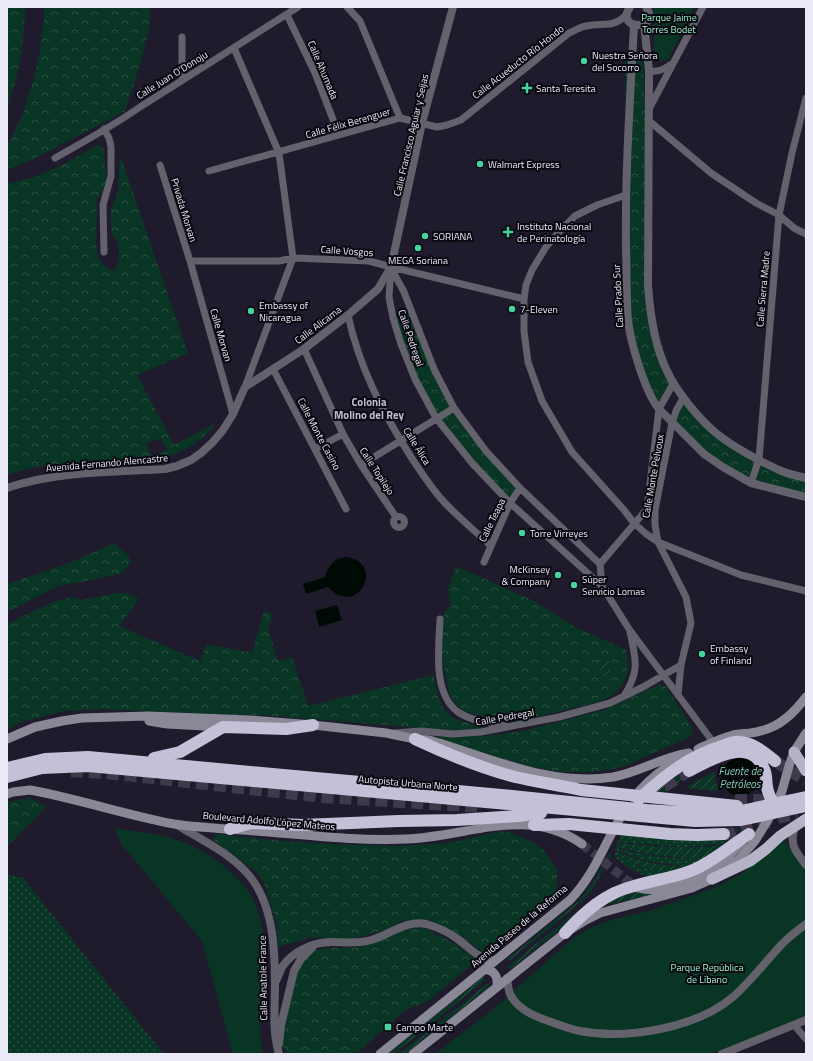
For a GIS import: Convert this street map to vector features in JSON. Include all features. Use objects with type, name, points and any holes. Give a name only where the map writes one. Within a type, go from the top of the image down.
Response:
[{"type":"highway","points":[[138,761],[172,755],[180,752],[194,745],[210,733],[223,727],[280,729],[313,725]]},
{"type":"highway","points":[[414,740],[504,774],[525,779],[581,790],[756,808]]},
{"type":"highway","points":[[629,806],[670,772],[710,747],[740,742],[760,750],[775,761]]},
{"type":"highway","points":[[689,771],[724,755],[738,752],[754,755],[762,764],[766,774],[767,788],[775,808]]},
{"type":"highway","points":[[794,752],[806,771]]},
{"type":"highway","name":"Autopista Urbana Norte","points":[[7,768],[45,759],[88,757],[647,810],[708,813],[724,813],[756,808],[806,797]]},
{"type":"highway","name":"Autopista Urbana Norte","points":[[7,777],[42,768],[88,766],[673,820],[711,822],[741,820],[806,806]]},
{"type":"highway","points":[[561,785],[600,786],[735,800]]},
{"type":"highway","points":[[230,829],[251,823],[334,824],[457,820],[518,816],[560,809]]},
{"type":"highway","points":[[709,876],[750,862],[780,836],[806,819]]},
{"type":"highway","points":[[438,824],[457,820]]},
{"type":"highway","points":[[399,821],[405,824],[476,822],[506,822],[512,824]]},
{"type":"highway","points":[[534,825],[570,824],[670,834],[724,834]]},
{"type":"highway","points":[[565,933],[596,910],[608,896],[625,888],[680,874],[702,865],[749,834]]},
{"type":"main road","name":"Avenida Paseo de la Reforma","points":[[380,1054],[563,906],[577,893],[589,876],[614,829],[640,790],[666,767],[689,754],[710,747],[734,735],[759,732],[780,724],[795,711],[806,697]]},
{"type":"main road","points":[[132,716],[160,723],[223,727]]},
{"type":"main road","points":[[7,739],[36,727],[82,718],[132,716],[250,720],[386,733],[414,740],[429,740],[524,770],[570,778],[597,779],[623,775],[668,758],[689,754]]},
{"type":"main road","points":[[596,910],[681,892],[709,876],[729,867],[748,850],[775,808],[782,791],[788,766],[794,752],[806,733]]},
{"type":"main road","name":"Boulevard Adolfo López Mateos","points":[[9,792],[30,790],[176,824],[230,829],[361,838],[407,839],[438,836],[512,824],[534,825],[566,834],[582,844]]},
{"type":"main road","points":[[638,888],[645,890],[661,889],[709,876],[732,854],[749,834],[766,822]]},
{"type":"main road","points":[[413,1054],[565,933]]},
{"type":"main road","points":[[485,969],[491,970],[496,974],[498,980],[497,986]]},
{"type":"street","name":"Calle Juan O'Donoju","points":[[55,158],[104,129],[118,123],[182,80],[298,7]]},
{"type":"street","points":[[347,7],[360,21],[400,118]]},
{"type":"street","name":"Calle Francisco Aguiar y Seijas","points":[[391,267],[422,123],[453,7]]},
{"type":"street","points":[[648,111],[703,7]]},
{"type":"street","points":[[629,9],[628,21],[639,26],[644,23],[649,16],[647,8]]},
{"type":"street","name":"Calle Acueducto Río Hondo","points":[[422,123],[437,127],[461,120],[569,33],[585,26],[614,24],[621,20],[629,9]]},
{"type":"street","name":"Calle Ahumada","points":[[287,15],[316,73],[339,135]]},
{"type":"street","points":[[644,23],[649,71],[647,258],[650,312],[653,330],[666,370],[673,384],[683,398],[715,433],[781,471],[806,478]]},
{"type":"street","name":"Calle Prado Sur","points":[[634,25],[626,196],[628,322],[646,386],[653,402],[704,454],[723,467],[751,482],[806,497]]},
{"type":"street","points":[[182,37],[182,80]]},
{"type":"street","name":"Avenida Fernando Alencastre","points":[[7,488],[23,483],[68,475],[165,469],[177,466],[191,460],[209,446],[223,430],[233,414],[245,387],[293,258],[279,153],[234,48]]},
{"type":"street","points":[[649,71],[656,72],[672,64]]},
{"type":"street","name":"Calle Sierra Madre","points":[[751,482],[759,459],[779,215],[792,152],[806,98]]},
{"type":"street","name":"Calle Félix Berenguer","points":[[209,171],[279,153],[400,118],[422,123]]},
{"type":"street","points":[[648,120],[711,173],[756,203],[779,215],[794,228],[806,234]]},
{"type":"street","points":[[104,129],[109,138],[111,147],[111,176],[103,205],[104,252]]},
{"type":"street","name":"Privada Morvan","points":[[160,165],[190,260]]},
{"type":"street","points":[[626,196],[597,205],[575,216],[546,247],[532,270],[526,285],[524,298],[524,332],[528,362],[542,401],[572,452],[624,510],[634,524],[658,542],[741,575],[806,591]]},
{"type":"street","name":"Calle Vosgos","points":[[190,260],[279,261],[293,258],[369,261],[524,298]]},
{"type":"street","name":"Calle Morvan","points":[[190,260],[233,414]]},
{"type":"street","name":"Calle Alicama","points":[[245,387],[304,349],[348,315],[378,289],[391,267]]},
{"type":"street","name":"Calle Pedregal","points":[[391,267],[404,292],[434,368],[454,408],[486,451],[520,488],[600,564]]},
{"type":"street","name":"Calle Pedregal","points":[[391,267],[389,297],[393,318],[401,344],[415,379],[436,418],[472,463],[510,503],[602,586],[629,629],[678,695],[710,747]]},
{"type":"street","name":"Calle Álica","points":[[348,315],[353,337],[362,364],[376,396],[400,440],[426,480],[444,501],[491,546]]},
{"type":"street","name":"Calle Topilejo","points":[[304,349],[343,434],[360,465],[396,517]]},
{"type":"street","name":"Calle Monte Casino","points":[[273,369],[346,508]]},
{"type":"street","name":"Calle Monte Pelvoux","points":[[600,564],[647,509],[659,409],[673,384]]},
{"type":"street","name":"Calle Monte Pelvoux","points":[[678,695],[681,665],[691,624],[686,597],[658,542],[655,525],[655,510],[672,423],[683,398]]},
{"type":"street","points":[[360,465],[454,408]]},
{"type":"street","points":[[315,449],[343,434]]},
{"type":"street","name":"Calle Teapa","points":[[484,562],[510,503],[520,488]]},
{"type":"street","points":[[647,509],[655,510]]},
{"type":"street","points":[[600,564],[602,586]]},
{"type":"street","points":[[440,619],[438,659],[440,682],[447,699],[459,713],[485,722],[510,727]]},
{"type":"street","name":"Calle Pedregal","points":[[624,697],[635,675],[635,661],[629,629]]},
{"type":"street","name":"Calle Pedregal","points":[[386,733],[421,731],[453,734],[481,732],[594,708],[643,688],[681,665]]},
{"type":"street","name":"Calle Anatole France","points":[[176,824],[228,856],[245,870],[263,898],[272,928],[275,984],[274,1031],[279,1053]]},
{"type":"street","points":[[796,825],[793,834],[793,845],[796,853],[806,865]]},
{"type":"street","points":[[275,984],[282,968],[293,956],[304,949],[320,943],[363,942],[408,925],[425,924],[451,935],[479,957],[494,961]]},
{"type":"street","points":[[507,978],[511,996],[519,1005],[542,1018],[579,1031],[606,1033],[634,1032],[660,1028],[688,1022],[726,1002],[741,989],[784,942],[806,924]]},
{"type":"street","points":[[279,1053],[281,1025],[294,971],[298,962],[320,943]]},
{"type":"street","points":[[722,1054],[806,1020]]},
{"type":"street","points":[[794,1025],[806,1039]]},
{"type":"green space","points":[[7,7],[25,7],[20,59],[15,84],[7,109]]},
{"type":"green space","points":[[44,7],[150,7],[149,29],[140,65],[125,111],[36,158],[7,170],[7,146],[23,114],[40,52],[44,21]]},
{"type":"green space","name":"Parque Jaime Torres Bodet","points":[[654,7],[694,7],[668,60],[654,61]]},
{"type":"green space","points":[[625,57],[643,59],[651,315],[676,383],[660,403],[646,380],[629,325]]},
{"type":"green space","points":[[97,145],[102,147],[104,150],[107,174],[106,183],[97,199],[96,241],[98,258],[103,265],[112,271],[117,268],[119,247],[111,229],[111,208],[118,192],[120,155],[188,353],[137,375],[174,445],[216,423],[204,436],[191,446],[160,459],[157,454],[167,450],[161,438],[146,443],[153,459],[151,460],[42,466],[7,475],[7,184],[35,177],[64,164]]},
{"type":"green space","points":[[411,312],[457,413],[519,488],[510,502],[441,423],[416,379],[394,318]]},
{"type":"green space","points":[[685,402],[719,436],[759,459],[806,478],[806,498],[752,480],[710,454],[672,420]]},
{"type":"green space","points":[[114,543],[128,555],[131,563],[122,573],[58,586],[7,612],[7,584],[72,562]]},
{"type":"green space","points":[[456,566],[536,602],[575,627],[626,650],[628,667],[625,680],[621,686],[617,691],[602,701],[516,722],[495,720],[464,711],[456,705],[449,693],[442,655],[441,629],[445,611],[451,604],[448,590]]},
{"type":"green space","points":[[118,593],[127,593],[139,599],[119,626],[200,661],[207,644],[252,653],[264,611],[273,614],[268,628],[278,661],[292,657],[308,706],[434,675],[439,700],[451,716],[460,721],[489,729],[457,731],[262,715],[102,709],[65,711],[23,721],[7,730],[7,624],[53,602],[71,597],[82,600]]},
{"type":"green space","points":[[601,659],[608,659],[610,663],[610,670],[607,677],[601,673],[597,667],[597,662]]},
{"type":"green space","points":[[660,684],[666,687],[692,727],[691,736],[621,767],[596,771],[573,772],[550,770],[505,760],[437,738],[437,735],[486,736],[523,731],[604,710]]},
{"type":"green space","points":[[687,769],[690,775],[647,802],[660,787]]},
{"type":"green space","points":[[715,771],[715,780],[719,791],[685,788]]},
{"type":"green space","points":[[29,798],[47,806],[7,847],[7,802]]},
{"type":"green space","points":[[114,828],[168,837],[190,845],[221,863],[238,879],[251,895],[262,925],[266,957],[265,975],[259,1013],[263,1054],[233,1054],[202,941],[122,845]]},
{"type":"green space","points":[[740,829],[724,844],[684,847],[617,842],[622,833]]},
{"type":"green space","points":[[501,831],[511,833],[528,840],[543,849],[557,870],[557,886],[553,900],[490,952],[484,953],[463,937],[439,925],[421,919],[402,921],[387,929],[345,940],[312,937],[278,947],[277,925],[264,883],[257,872],[213,840],[216,834],[281,841],[399,846],[449,843]]},
{"type":"green space","name":"Parque República de Líbano","points":[[782,838],[806,871],[806,1018],[710,1054],[435,1054],[491,1011],[576,936],[594,926],[619,918],[646,912],[714,888],[743,873]]},
{"type":"green space","points":[[617,843],[684,847],[723,845],[705,858],[696,858],[648,854],[616,847]]},
{"type":"green space","points":[[615,847],[659,857],[704,858],[687,867],[644,860],[615,850]]},
{"type":"green space","points":[[615,851],[632,858],[650,862],[687,867],[668,873],[662,873],[641,867],[615,855]]},
{"type":"green space","points":[[609,853],[611,855],[597,881],[585,899],[579,904],[577,902],[593,883]]},
{"type":"green space","points":[[615,855],[639,867],[667,874],[648,877],[632,870],[615,858]]},
{"type":"green space","points":[[7,874],[23,878],[164,1054],[7,1054]]},
{"type":"green space","points":[[632,890],[653,895],[604,905]]},
{"type":"green space","points":[[577,902],[579,904],[509,961],[507,959]]},
{"type":"green space","points":[[578,910],[579,911],[562,928],[509,970],[507,967]]},
{"type":"green space","points":[[424,928],[454,943],[477,960],[428,1001],[405,1010],[356,1054],[287,1054],[281,1043],[282,1011],[300,962],[313,951],[327,948],[365,946],[385,939],[405,929]]},
{"type":"green space","points":[[483,977],[485,980],[394,1054],[388,1054]]},
{"type":"green space","points":[[488,983],[490,986],[405,1054],[399,1054]]},
{"type":"water","points":[[347,557],[359,562],[365,569],[366,578],[363,587],[357,593],[348,597],[338,595],[328,587],[306,594],[303,584],[325,577],[332,563],[338,559]]},
{"type":"water","points":[[337,605],[342,620],[319,627],[315,611]]},
{"type":"water","name":"Fuente de Petróleos","points":[[736,758],[744,758],[754,763],[758,770],[758,784],[754,791],[744,796],[736,796],[726,791],[724,788],[721,781],[721,773],[726,763],[729,761]]},
{"type":"tunnel","points":[[775,761],[806,781]]},
{"type":"tunnel","points":[[71,771],[106,773],[323,797],[483,807]]},
{"type":"tunnel","points":[[647,790],[666,785],[689,771]]},
{"type":"tunnel","points":[[735,800],[772,800]]},
{"type":"tunnel","points":[[760,820],[797,814]]},
{"type":"tunnel","points":[[724,834],[734,834],[769,822]]},
{"type":"tunnel","points":[[582,844],[638,888]]},
{"type":"place","name":"Nuestra Señora del Socorro","points":[[584,61]]},
{"type":"place","name":"Santa Teresita","points":[[527,88]]},
{"type":"place","name":"Walmart Express","points":[[480,164]]},
{"type":"place","name":"Instituto Nacional de Perinatología","points":[[508,232]]},
{"type":"place","name":"SORIANA","points":[[425,236]]},
{"type":"place","name":"MEGA Soriana","points":[[418,248]]},
{"type":"place","name":"7-Eleven","points":[[512,309]]},
{"type":"place","name":"Embassy of Nicaragua","points":[[251,311]]},
{"type":"place","name":"Torre Virreyes","points":[[522,533]]},
{"type":"place","name":"McKinsey & Company","points":[[558,575]]},
{"type":"place","name":"Súper Servicio Lomas","points":[[574,585]]},
{"type":"place","name":"Embassy of Finland","points":[[702,654]]},
{"type":"place","name":"Campo Marte","points":[[388,1027]]},
{"type":"district","name":"Colonia Molino del Rey","points":[[369,408]]}]
